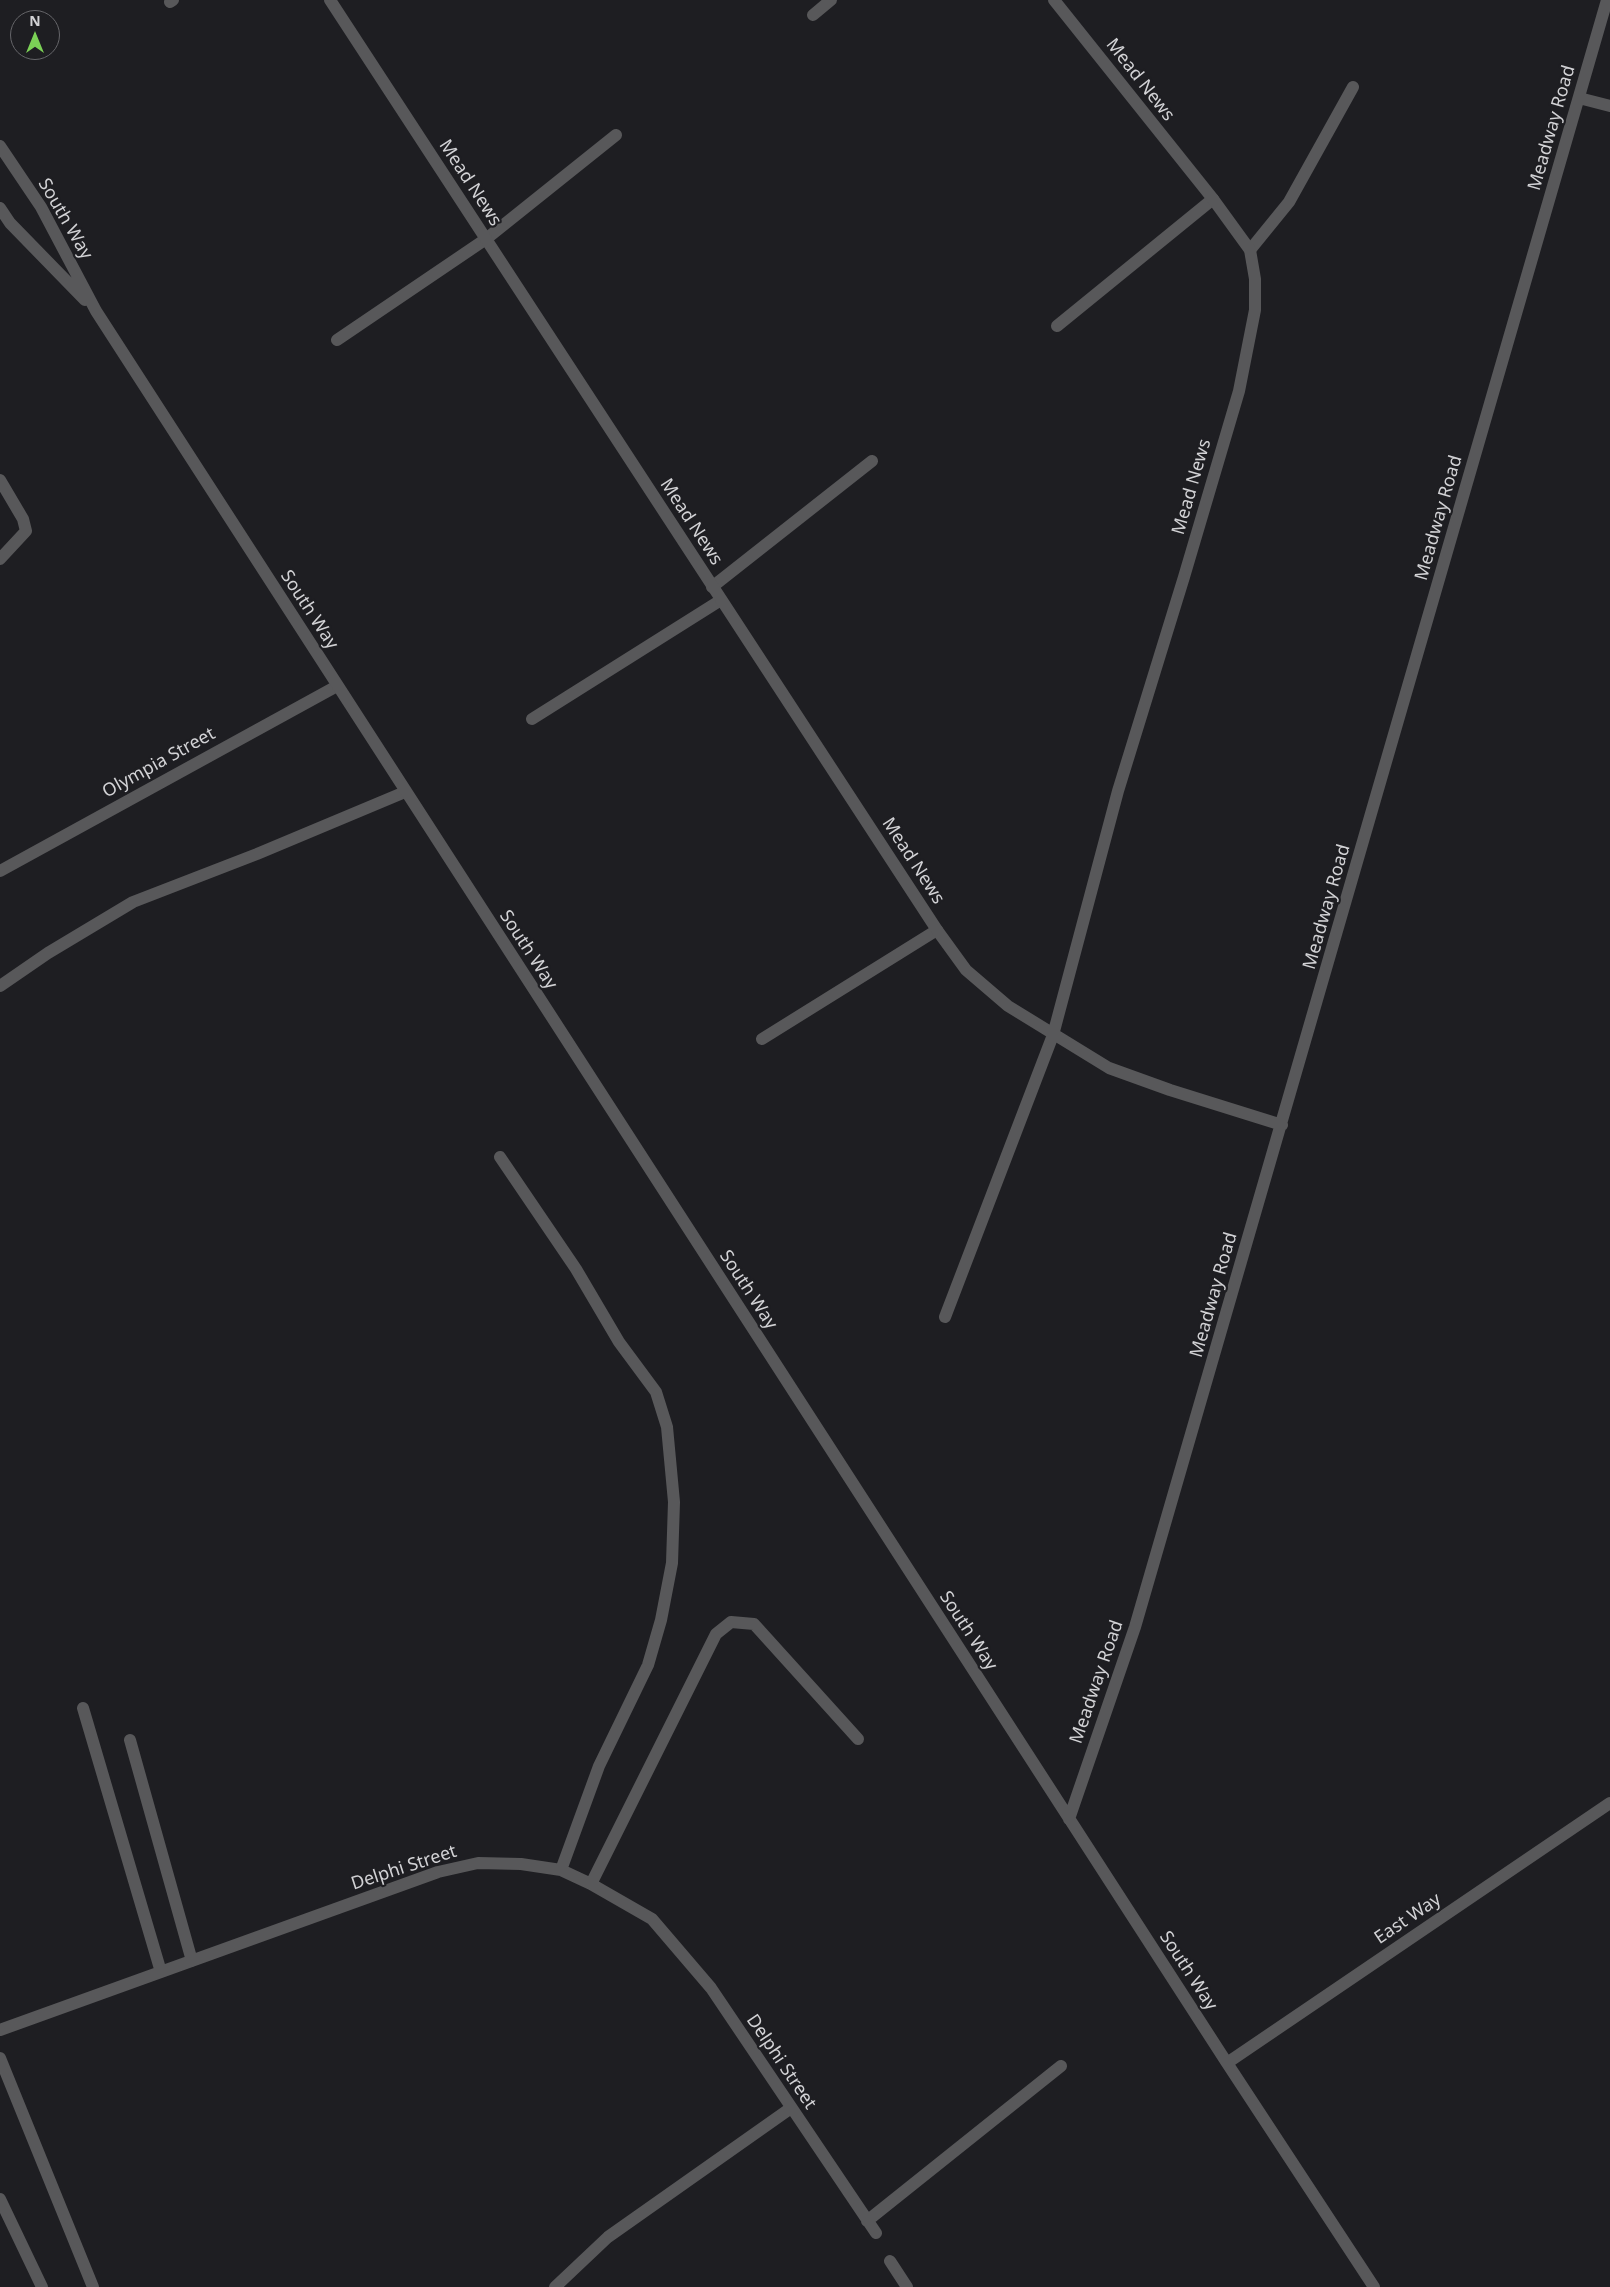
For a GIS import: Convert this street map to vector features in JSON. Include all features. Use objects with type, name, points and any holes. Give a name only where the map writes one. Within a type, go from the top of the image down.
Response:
[{"type":"street","name":"Mead News","points":[[330,0],[712,587],[937,930],[966,970],[1008,1006],[1053,1036],[1109,1068],[1170,1090],[1282,1125]]},
{"type":"street","points":[[813,15],[832,0]]},
{"type":"street","name":"Mead News","points":[[1053,1036],[1118,791],[1239,390],[1255,310],[1255,279],[1250,250],[1213,199],[1054,0]]},
{"type":"street","name":"Meadway Road","points":[[1069,1819],[1135,1627],[1607,0]]},
{"type":"street","points":[[1250,250],[1289,202],[1353,87]]},
{"type":"street","points":[[1579,98],[1610,106]]},
{"type":"street","points":[[337,340],[486,239],[616,135]]},
{"type":"street","name":"South Way","points":[[0,146],[41,207],[96,311],[1227,2064],[1374,2287]]},
{"type":"street","points":[[1057,326],[1213,199]]},
{"type":"street","name":"South Way","points":[[0,208],[10,223],[96,311]]},
{"type":"street","points":[[712,587],[872,461]]},
{"type":"street","points":[[0,480],[24,519],[26,531],[0,559]]},
{"type":"street","points":[[532,719],[721,600]]},
{"type":"street","name":"Olympia Street","points":[[0,871],[337,686]]},
{"type":"street","points":[[0,986],[48,953],[133,902],[258,854],[405,792]]},
{"type":"street","points":[[762,1039],[937,930]]},
{"type":"street","points":[[945,1316],[1053,1036]]},
{"type":"street","points":[[500,1156],[576,1269],[619,1342],[656,1392],[667,1427],[674,1502],[672,1563],[662,1620],[648,1665],[600,1766],[561,1870]]},
{"type":"street","points":[[591,1884],[716,1634],[731,1622],[754,1624],[858,1739]]},
{"type":"street","points":[[83,1708],[161,1972]]},
{"type":"street","points":[[130,1740],[192,1961]]},
{"type":"street","name":"East Way","points":[[1227,2064],[1610,1803]]},
{"type":"street","name":"Delphi Street","points":[[0,2030],[438,1872],[478,1863],[522,1864],[561,1870],[591,1884],[652,1919],[711,1988],[876,2233]]},
{"type":"street","points":[[0,2058],[93,2287]]},
{"type":"street","points":[[867,2221],[1061,2066]]},
{"type":"street","points":[[555,2287],[608,2237],[791,2108]]},
{"type":"street","points":[[0,2199],[42,2287]]},
{"type":"street","points":[[890,2261],[907,2287]]}]
